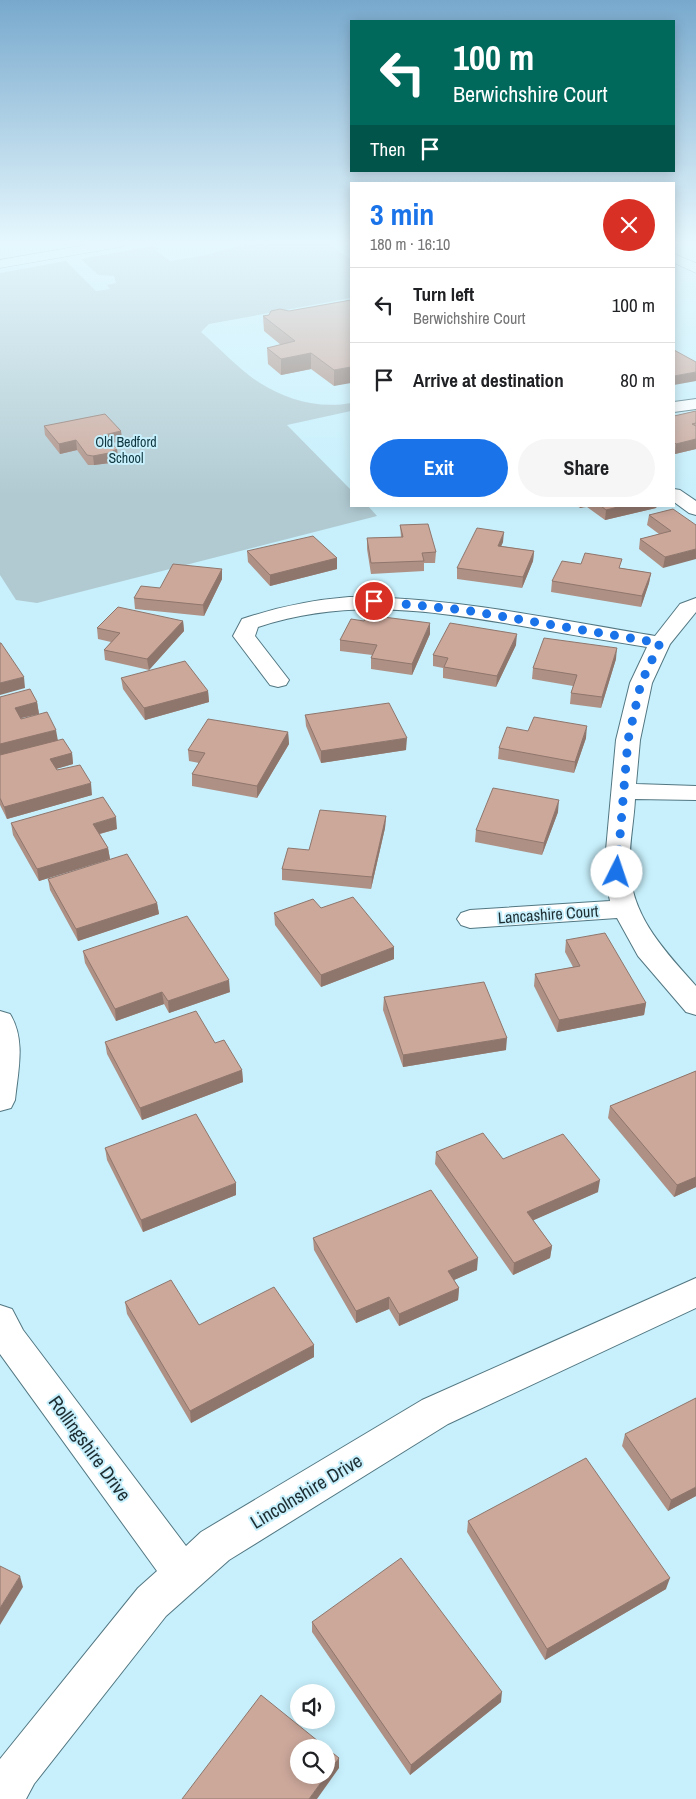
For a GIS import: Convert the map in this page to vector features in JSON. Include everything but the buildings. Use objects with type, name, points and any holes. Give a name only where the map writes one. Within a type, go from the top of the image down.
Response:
[{"type":"street","points":[[675,407],[696,404]]},
{"type":"street","points":[[675,495],[696,509]]},
{"type":"street","points":[[278,680],[244,636],[249,623],[267,615],[312,606],[374,601],[464,610],[660,643]]},
{"type":"street","points":[[696,604],[688,608],[660,643],[641,683],[628,740],[617,872],[625,909],[648,949],[696,1005]]},
{"type":"street","points":[[624,791],[696,793]]},
{"type":"street","name":"Lancashire Court","points":[[470,919],[625,909]]},
{"type":"street","points":[[0,1021],[6,1044],[0,1100]]},
{"type":"street","name":"Lincolnshire Drive","points":[[1,1799],[19,1769],[152,1602],[215,1546],[435,1412],[696,1292]]},
{"type":"street","name":"Rollingshire Drive","points":[[0,1320],[11,1341],[183,1574]]},
{"type":"green space","name":"Old Bedford School","points":[[0,327],[206,327],[201,332],[238,366],[270,389],[304,402],[315,404],[339,405],[350,403],[350,411],[287,425],[350,489],[350,507],[369,507],[377,516],[37,603],[16,600],[0,575]]},
{"type":"route","points":[[374,601],[464,610],[660,643],[641,683],[628,740],[617,872]]}]
